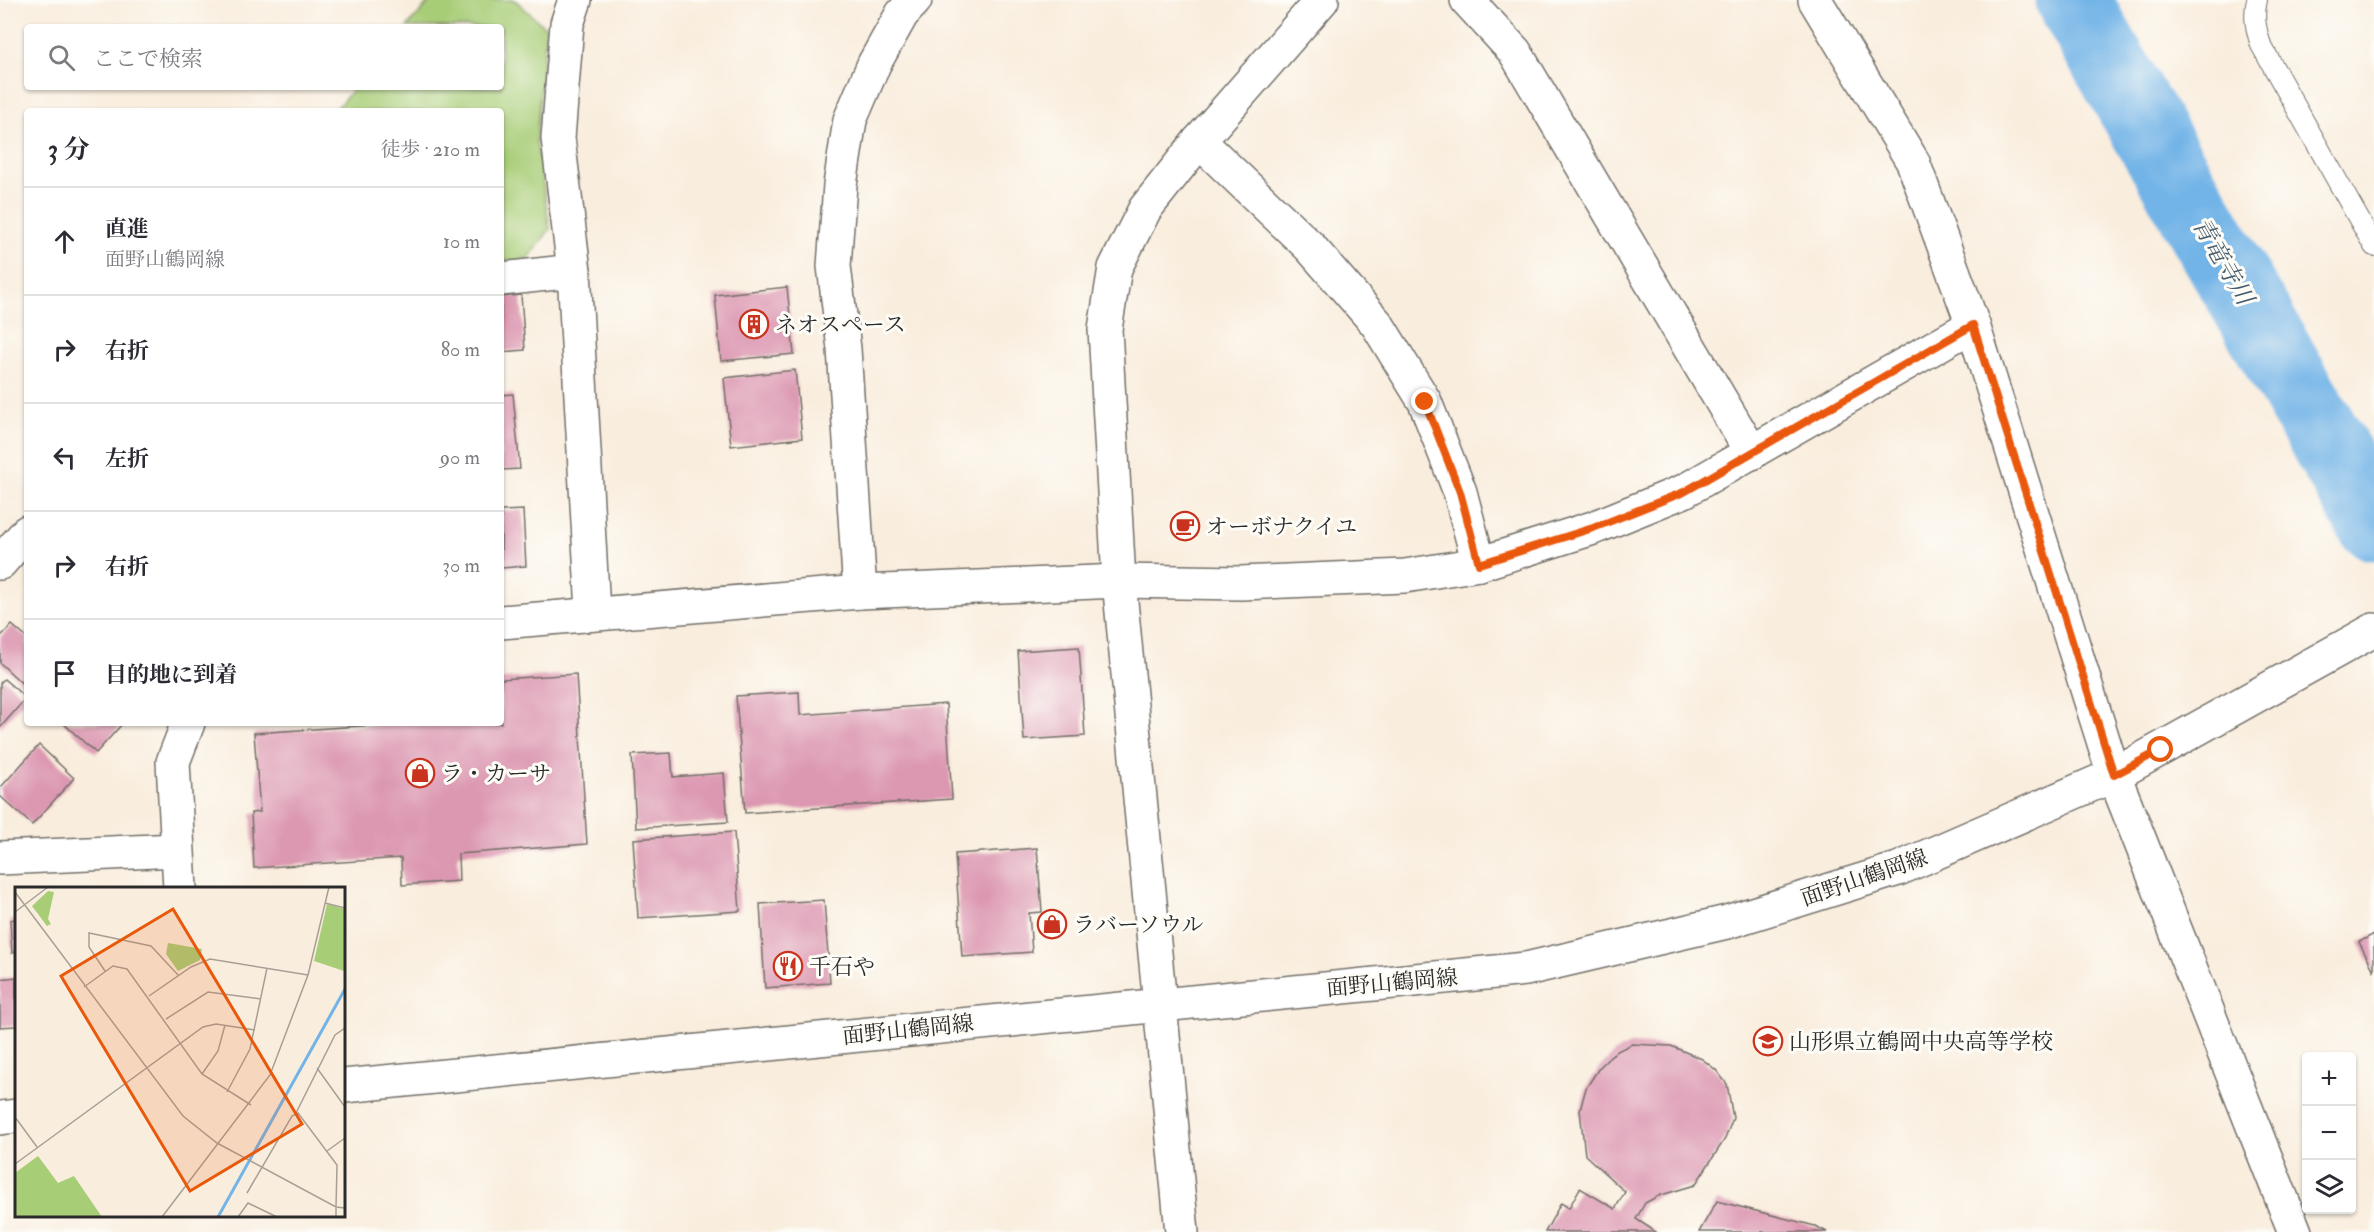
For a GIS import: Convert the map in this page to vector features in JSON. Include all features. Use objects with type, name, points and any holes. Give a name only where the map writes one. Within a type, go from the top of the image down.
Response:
[{"type":"street","points":[[575,0],[567,24],[558,138],[574,271],[593,612]]},
{"type":"street","points":[[860,592],[844,349],[834,267],[840,185],[850,120],[874,64],[902,14],[915,0]]},
{"type":"street","points":[[1182,1232],[1162,1003],[1119,581],[1105,329],[1115,268],[1146,209],[1199,141],[1322,0]]},
{"type":"street","points":[[1467,0],[1515,52],[1752,453]]},
{"type":"street","points":[[1815,0],[1913,162],[1973,325],[2114,775],[2295,1232]]},
{"type":"street","points":[[1199,141],[1310,247],[1377,324],[1425,402],[1460,492],[1479,564]]},
{"type":"street","points":[[504,279],[574,271]]},
{"type":"street","points":[[504,622],[593,612],[860,592],[1119,581],[1241,584],[1405,576],[1479,564],[1593,528],[1684,492],[1973,325]]},
{"type":"street","points":[[0,563],[24,535]]},
{"type":"street","name":"面野山鶴岡線","points":[[345,1086],[1162,1003],[1526,969],[1727,922],[1898,869],[2114,775],[2374,630]]},
{"type":"street","points":[[180,887],[173,762],[187,726]]},
{"type":"street","points":[[0,858],[177,850]]},
{"type":"street","points":[[0,1118],[15,1116]]},
{"type":"lane","points":[[2257,0],[2256,30],[2261,45],[2374,246]]},
{"type":"green space","points":[[431,0],[515,0],[546,28],[536,141],[550,229],[528,259],[504,261],[504,108],[337,108],[352,90],[504,90],[504,24],[410,24]]},
{"type":"building","name":"ネオスペース","points":[[787,287],[794,354],[721,361],[715,295]]},
{"type":"building","points":[[521,295],[525,350],[504,352],[504,297]]},
{"type":"building","points":[[795,370],[802,438],[731,446],[724,378]]},
{"type":"building","points":[[513,394],[520,469],[504,470],[504,395]]},
{"type":"building","points":[[523,510],[526,566],[504,568],[504,511]]},
{"type":"building","points":[[12,625],[24,635],[24,685],[0,663],[0,637]]},
{"type":"building","points":[[1079,647],[1085,736],[1024,740],[1018,651]]},
{"type":"building","name":"ラ・カーサ","points":[[576,674],[587,844],[458,854],[459,881],[402,885],[401,858],[254,868],[251,813],[260,812],[254,733],[359,726],[504,726],[504,679]]},
{"type":"building","points":[[4,679],[24,696],[24,700],[0,728],[0,683]]},
{"type":"building","points":[[799,692],[800,715],[946,704],[952,799],[745,813],[736,696]]},
{"type":"building","points":[[66,726],[120,726],[96,753]]},
{"type":"building","points":[[39,745],[74,778],[32,825],[0,796],[0,788]]},
{"type":"building","points":[[671,753],[673,777],[724,773],[728,822],[636,828],[632,755]]},
{"type":"building","points":[[734,832],[740,911],[638,918],[633,839]]},
{"type":"building","points":[[1037,848],[1042,912],[1029,913],[1032,952],[962,957],[955,854]]},
{"type":"building","points":[[824,900],[830,983],[765,988],[760,904]]},
{"type":"building","points":[[15,919],[15,952],[12,953],[10,920]]},
{"type":"building","points":[[2374,934],[2374,971],[2359,942]]},
{"type":"building","points":[[15,977],[15,1026],[0,1027],[0,979]]},
{"type":"building","points":[[1632,1044],[1671,1046],[1702,1059],[1716,1070],[1727,1084],[1733,1118],[1725,1139],[1695,1185],[1658,1196],[1645,1203],[1636,1219],[1656,1232],[1545,1232],[1561,1203],[1569,1208],[1580,1188],[1615,1209],[1625,1192],[1585,1155],[1580,1110],[1586,1088],[1599,1068],[1615,1052]]},
{"type":"building","points":[[1717,1201],[1815,1226],[1827,1232],[1699,1232]]},
{"type":"waterway","name":"青竜寺川","points":[[2073,0],[2374,523]]},
{"type":"place","name":"ネオスペース","points":[[754,324]]},
{"type":"place","name":"オーボナクイユ","points":[[1185,526]]},
{"type":"place","name":"ラ・カーサ","points":[[420,773]]},
{"type":"place","name":"ラバーソウル","points":[[1052,924]]},
{"type":"place","name":"千石や","points":[[788,966]]},
{"type":"place","name":"山形県立鶴岡中央高等学校","points":[[1768,1041]]},
{"type":"route","points":[[1425,402],[1460,492],[1479,564],[1593,528],[1684,492],[1973,325],[2114,775],[2161,750]]}]
